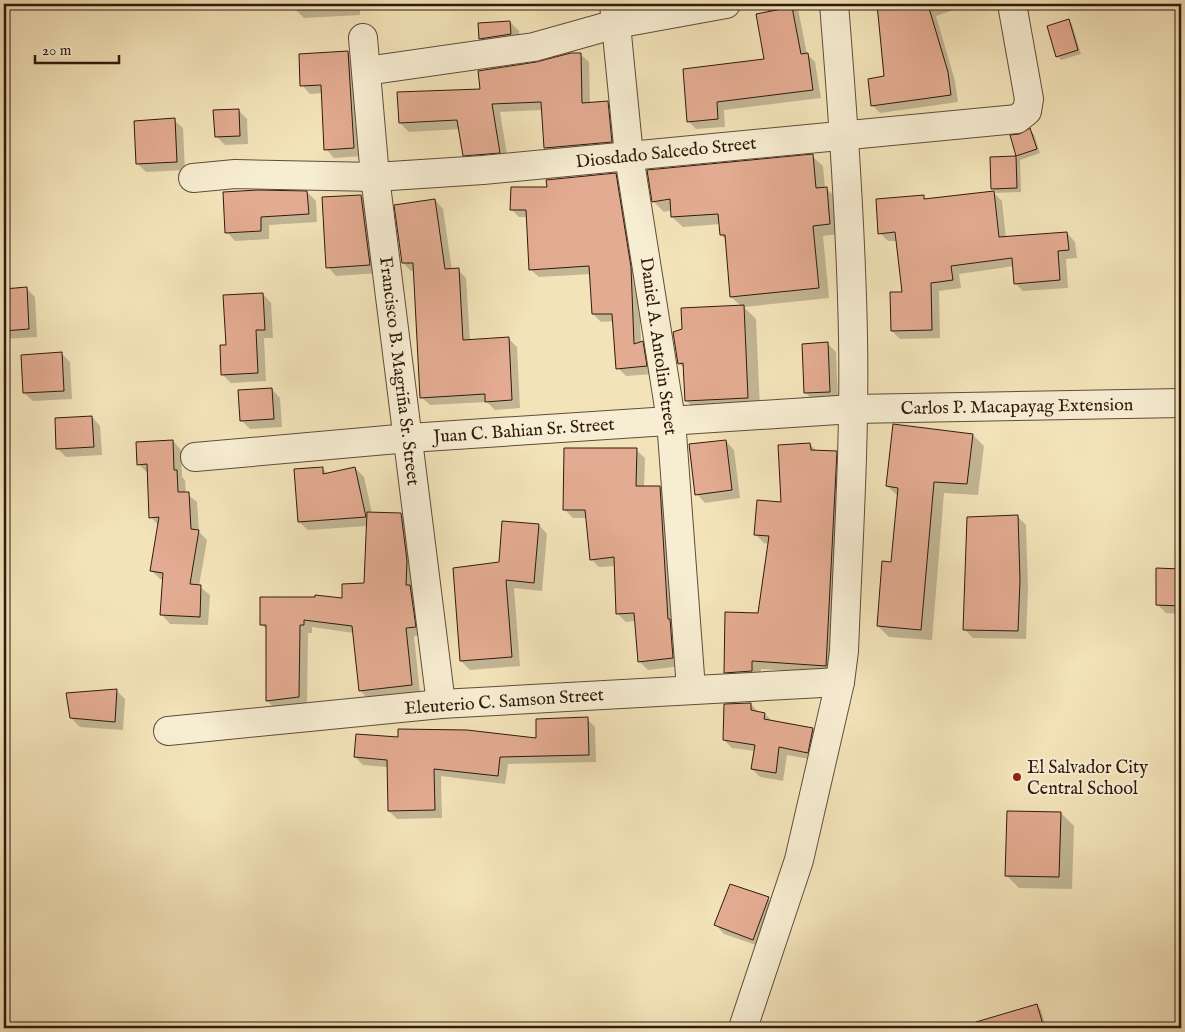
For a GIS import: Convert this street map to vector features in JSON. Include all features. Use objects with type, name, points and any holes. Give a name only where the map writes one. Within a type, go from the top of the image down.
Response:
[{"type":"street","points":[[366,71],[534,47],[615,14],[726,4]]},
{"type":"street","points":[[743,1028],[799,860],[840,682],[844,651],[853,409],[853,336],[844,134],[834,4]]},
{"type":"street","name":"Diosdado Salcedo Street","points":[[193,178],[235,174],[375,177],[483,170],[844,134],[1017,119],[1027,110],[1029,98],[1012,4]]},
{"type":"street","name":"Daniel A. Antolin Street","points":[[615,14],[628,156],[671,420],[691,689]]},
{"type":"street","name":"Francisco B. Magriña Sr. Street","points":[[363,38],[375,177],[441,704]]},
{"type":"street","name":"Carlos P. Macapayag Extension","points":[[853,409],[1181,403]]},
{"type":"street","name":"Juan C. Bahian Sr. Street","points":[[195,457],[409,438],[853,409]]},
{"type":"street","name":"Eleuterio C. Samson Street","points":[[168,731],[441,704],[840,682]]},
{"type":"building","points":[[877,4],[923,4],[924,9],[929,8],[948,72],[951,95],[871,106],[868,79],[884,76]]},
{"type":"building","points":[[792,7],[801,54],[808,53],[813,90],[717,102],[718,119],[687,122],[683,69],[764,59],[756,14]]},
{"type":"building","points":[[1069,19],[1078,50],[1056,57],[1047,26]]},
{"type":"building","points":[[510,21],[511,34],[479,39],[478,23]]},
{"type":"building","points":[[348,51],[354,148],[324,150],[321,85],[300,86],[299,54]]},
{"type":"building","points":[[571,53],[581,53],[582,103],[608,101],[612,142],[544,148],[541,102],[492,104],[500,153],[463,156],[457,120],[399,123],[397,92],[480,89],[478,71],[536,62]]},
{"type":"building","points":[[239,109],[240,136],[215,137],[213,110]]},
{"type":"building","points":[[175,118],[177,162],[136,164],[134,121]]},
{"type":"building","points":[[1030,128],[1037,149],[1016,156],[1010,135],[1019,134]]},
{"type":"building","points":[[813,154],[816,188],[827,187],[830,224],[813,226],[819,288],[730,297],[725,235],[720,235],[718,214],[671,217],[670,199],[652,202],[647,170]]},
{"type":"building","points":[[1016,156],[1017,188],[991,189],[990,157]]},
{"type":"building","points":[[616,173],[631,267],[634,344],[643,341],[647,366],[616,369],[612,314],[592,314],[589,266],[529,270],[526,210],[510,210],[511,187],[547,187],[546,180]]},
{"type":"building","points":[[258,190],[307,191],[309,214],[261,217],[261,231],[225,233],[223,192]]},
{"type":"building","points":[[994,191],[999,237],[1067,232],[1069,250],[1058,251],[1060,280],[1014,284],[1012,258],[951,266],[953,280],[931,283],[932,330],[891,331],[890,292],[902,292],[895,232],[878,234],[876,199],[924,195],[924,199]]},
{"type":"building","points":[[361,195],[370,265],[326,268],[322,197]]},
{"type":"building","points":[[435,199],[445,269],[459,268],[463,340],[509,337],[512,400],[485,402],[485,394],[420,398],[413,263],[402,263],[394,205]]},
{"type":"building","points":[[27,287],[29,329],[4,331],[4,289]]},
{"type":"building","points":[[263,293],[265,330],[256,330],[258,373],[221,375],[220,345],[226,345],[223,295]]},
{"type":"building","points":[[744,305],[748,398],[685,401],[683,363],[678,364],[673,332],[682,329],[681,308]]},
{"type":"building","points":[[828,342],[830,392],[804,393],[802,344]]},
{"type":"building","points":[[62,352],[64,391],[23,393],[21,355]]},
{"type":"building","points":[[272,388],[274,419],[240,421],[238,390]]},
{"type":"building","points":[[92,416],[94,447],[56,449],[55,418]]},
{"type":"building","points":[[893,424],[973,434],[967,484],[934,482],[921,630],[877,626],[882,561],[891,562],[898,488],[886,486]]},
{"type":"building","points":[[173,440],[174,470],[177,470],[178,492],[189,492],[191,529],[199,530],[190,584],[201,585],[200,617],[160,615],[163,573],[150,571],[159,517],[149,518],[147,464],[137,465],[136,442]]},
{"type":"building","points":[[726,440],[732,490],[695,495],[689,444]]},
{"type":"building","points":[[810,443],[811,450],[837,451],[826,666],[752,661],[752,671],[724,673],[725,612],[758,613],[769,536],[754,535],[757,500],[781,502],[778,445]]},
{"type":"building","points":[[564,448],[637,448],[636,486],[660,486],[668,619],[670,619],[673,658],[638,662],[634,613],[616,614],[614,557],[590,560],[585,510],[563,510]]},
{"type":"building","points":[[323,467],[323,474],[355,467],[366,517],[298,522],[294,469]]},
{"type":"building","points":[[367,512],[401,513],[407,561],[406,585],[410,585],[416,627],[406,628],[412,685],[359,691],[352,626],[304,620],[304,625],[300,625],[299,697],[266,701],[266,625],[260,625],[260,597],[315,597],[315,595],[342,598],[342,584],[364,583]]},
{"type":"building","points":[[1018,515],[1020,580],[1018,631],[963,630],[967,517]]},
{"type":"building","points":[[502,521],[539,524],[534,583],[506,580],[512,657],[460,661],[453,568],[499,562]]},
{"type":"building","points":[[1156,568],[1181,569],[1181,606],[1156,605]]},
{"type":"building","points":[[117,689],[115,722],[70,718],[66,693]]},
{"type":"building","points":[[751,703],[751,710],[765,713],[764,719],[813,728],[808,753],[779,747],[776,773],[751,769],[755,745],[723,740],[724,704]]},
{"type":"building","points":[[588,717],[589,755],[500,757],[498,776],[434,769],[435,810],[388,811],[387,760],[354,757],[356,734],[398,737],[398,729],[467,730],[536,738],[536,719]]},
{"type":"building","points":[[1007,811],[1061,812],[1059,877],[1005,876]]},
{"type":"building","points":[[730,884],[769,897],[753,940],[714,925]]},
{"type":"building","points":[[1037,1004],[1044,1028],[977,1028],[976,1022]]},
{"type":"place","name":"El Salvador City Central School","points":[[1017,777]]}]
